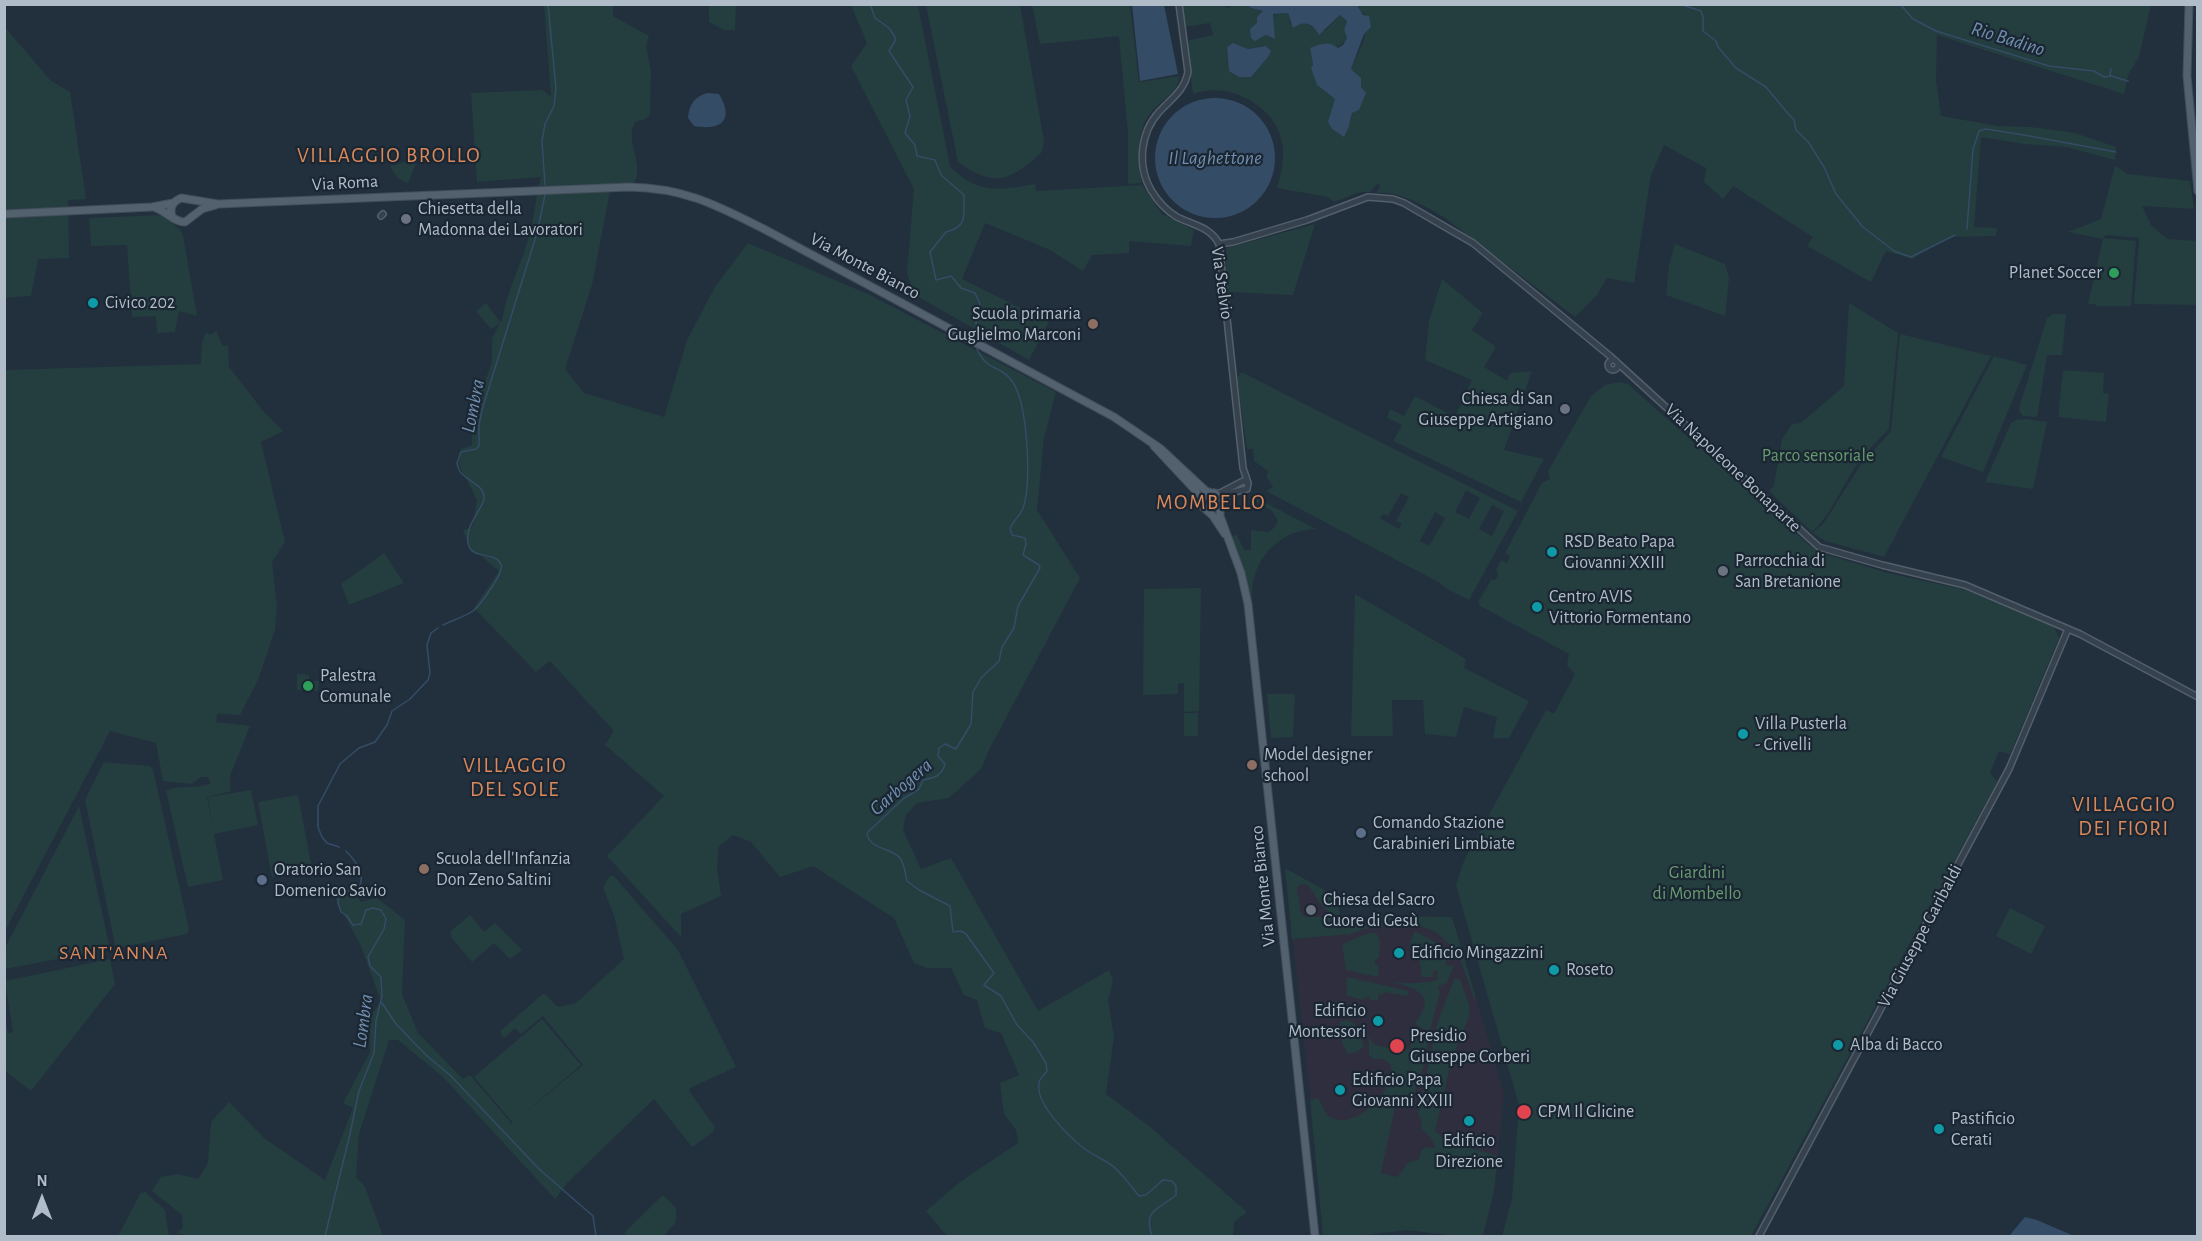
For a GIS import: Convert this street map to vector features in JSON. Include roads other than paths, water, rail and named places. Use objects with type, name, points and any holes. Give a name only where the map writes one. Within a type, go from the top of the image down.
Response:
[{"type":"main road","points":[[2189,4],[2186,57],[2195,125],[2198,191]]},
{"type":"main road","name":"Via Monte Bianco","points":[[545,189],[650,187],[690,194],[704,199],[1113,417],[1164,451],[1212,493]]},
{"type":"main road","name":"Via Roma","points":[[190,201],[218,204],[545,189]]},
{"type":"main road","points":[[4,214],[152,207],[173,203],[181,198],[190,201],[195,207],[194,215],[185,222],[179,222],[165,211],[152,207]]},
{"type":"main road","points":[[172,216],[173,203]]},
{"type":"main road","name":"Via Roma","points":[[194,215],[202,209],[218,204]]},
{"type":"main road","name":"Via Monte Bianco","points":[[1151,442],[1196,490],[1201,501]]},
{"type":"main road","points":[[1212,493],[1219,497],[1220,505],[1215,511],[1207,511],[1201,501],[1204,496],[1212,493]]},
{"type":"main road","name":"Via Monte Bianco","points":[[1220,505],[1226,536],[1242,577],[1251,620],[1315,1236]]},
{"type":"main road","name":"Via Monte Bianco","points":[[1207,511],[1214,517],[1226,536]]},
{"type":"street","name":"Via Stelvio","points":[[1179,4],[1188,72],[1179,93],[1159,112],[1149,126],[1144,139],[1143,171],[1152,193],[1161,203],[1176,216],[1208,230],[1215,235],[1219,244],[1243,468],[1248,483]]},
{"type":"street","name":"Via Napoleone Bonaparte","points":[[1219,244],[1307,220],[1368,197],[1404,202],[1473,243],[1616,362],[1819,547],[1965,585],[2068,629],[2198,697]]},
{"type":"street","points":[[1235,485],[1241,479],[1243,468]]},
{"type":"street","points":[[1212,493],[1220,493],[1243,481],[1248,483],[1247,489],[1230,494],[1220,505]]},
{"type":"street","name":"Via Giuseppe Garibaldi","points":[[1759,1236],[2014,759],[2068,629]]},
{"type":"water","points":[[1132,5],[1164,5],[1178,74],[1140,81]]},
{"type":"water","points":[[1247,5],[1357,5],[1363,15],[1369,16],[1371,27],[1364,34],[1351,69],[1361,78],[1361,87],[1366,93],[1359,110],[1352,113],[1344,137],[1332,129],[1328,122],[1335,99],[1317,85],[1311,68],[1313,65],[1310,48],[1324,44],[1331,44],[1338,48],[1343,45],[1347,38],[1344,30],[1347,21],[1340,15],[1319,35],[1308,24],[1301,24],[1293,28],[1288,13],[1273,14],[1275,39],[1266,35],[1255,41],[1251,38],[1250,29],[1257,23],[1257,17],[1263,11]]},
{"type":"water","points":[[1233,43],[1248,49],[1266,46],[1271,51],[1251,77],[1239,77],[1229,71],[1227,47]]},
{"type":"water","points":[[707,93],[719,94],[724,103],[725,117],[723,122],[712,127],[694,126],[688,118],[691,105]]},
{"type":"water","name":"Il Laghettone","points":[[1215,98],[1238,102],[1258,115],[1271,135],[1275,158],[1271,181],[1258,201],[1238,214],[1215,218],[1192,214],[1172,201],[1159,181],[1155,158],[1159,135],[1172,115],[1192,102]]},
{"type":"water","points":[[2025,1217],[2037,1220],[2074,1236],[2009,1236]]},
{"type":"waterway","name":"Lombra","points":[[545,185],[542,141],[545,124],[554,106],[556,89],[548,4]]},
{"type":"waterway","name":"Garbogera","points":[[870,4],[875,18],[889,28],[895,37],[889,51],[913,87],[906,100],[910,116],[905,133],[915,145],[917,156],[935,160],[941,175],[964,195],[962,223],[946,232],[930,252],[936,280],[951,276],[961,288],[975,293],[980,304],[976,338]]},
{"type":"waterway","points":[[1679,4],[1701,11],[1703,31],[1716,41],[1718,47],[1736,68],[1766,87],[1794,120],[1796,130],[1809,143],[1824,167],[1836,194],[1863,227],[1894,251],[1911,257],[1955,235]]},
{"type":"waterway","name":"Rio Badino","points":[[1900,4],[1913,19],[1936,31],[2049,66],[2094,71],[2104,77],[2110,76],[2111,69]]},
{"type":"waterway","points":[[2111,76],[2128,81]]},
{"type":"waterway","points":[[1967,229],[1973,149],[1979,131],[1986,129],[2116,152]]},
{"type":"waterway","name":"Lombra","points":[[443,625],[473,611],[491,588],[501,568],[498,560],[478,554],[470,548],[469,531],[484,500],[481,489],[462,474],[457,463],[461,452],[476,449],[479,446],[482,410],[537,233],[545,195]]},
{"type":"waterway","name":"Garbogera","points":[[976,347],[989,365],[1003,372],[1012,381],[1022,406],[1027,442],[1026,493],[1023,509],[1010,529],[1012,535],[1025,538],[1023,555],[1040,568],[1018,606],[1014,628],[1002,647],[999,661],[981,678],[973,692],[971,724],[956,749],[945,744],[939,748],[938,756],[945,764],[942,771],[934,777],[923,780],[919,789],[903,799],[867,833],[872,843],[900,858],[907,881],[950,906],[953,932],[961,931],[966,934],[994,973],[984,985],[1001,996],[1017,1025],[1033,1042],[1046,1063],[1047,1071],[1039,1082],[1039,1091],[1047,1109],[1061,1127],[1082,1147],[1114,1167],[1139,1196],[1146,1195],[1163,1180],[1172,1181],[1176,1186],[1176,1195],[1158,1207],[1151,1215],[1149,1220],[1152,1236]]},
{"type":"waterway","name":"Lombra","points":[[339,847],[327,843],[322,837],[318,827],[318,806],[340,764],[359,748],[375,742],[387,725],[392,711],[410,699],[428,680],[430,673],[427,645],[431,633],[438,628]]},
{"type":"waterway","name":"Lombra","points":[[325,1236],[359,1091],[374,1053],[376,1021],[382,996],[381,977],[370,966],[368,957],[384,929],[386,919],[381,910],[373,908],[366,910],[361,924],[353,925],[341,912],[338,903],[339,896],[360,885],[361,880],[358,867],[346,851]]},
{"type":"waterway","points":[[382,1003],[396,1024],[427,1056],[450,1075],[539,1169],[593,1216],[596,1236]]},
{"type":"place","name":"Chiesetta della Madonna dei Lavoratori","points":[[406,219]]},
{"type":"place","name":"Planet Soccer","points":[[2114,273]]},
{"type":"place","name":"Civico 202","points":[[93,303]]},
{"type":"place","name":"Scuola primaria Guglielmo Marconi","points":[[1093,324]]},
{"type":"place","name":"Chiesa di San Giuseppe Artigiano","points":[[1565,409]]},
{"type":"place","name":"RSD Beato Papa Giovanni XXIII","points":[[1552,552]]},
{"type":"place","name":"Parrocchia di San Bretanione","points":[[1723,571]]},
{"type":"place","name":"Centro AVIS Vittorio Formentano","points":[[1537,607]]},
{"type":"place","name":"Palestra Comunale","points":[[308,686]]},
{"type":"place","name":"Villa Pusterla - Crivelli","points":[[1743,734]]},
{"type":"place","name":"Model designer school","points":[[1252,765]]},
{"type":"place","name":"Comando Stazione Carabinieri Limbiate","points":[[1361,833]]},
{"type":"place","name":"Scuola dell'Infanzia Don Zeno Saltini","points":[[424,869]]},
{"type":"place","name":"Oratorio San Domenico Savio","points":[[262,880]]},
{"type":"place","name":"Chiesa del Sacro Cuore di Gesù","points":[[1311,910]]},
{"type":"place","name":"Edificio Mingazzini","points":[[1399,953]]},
{"type":"place","name":"Roseto","points":[[1554,970]]},
{"type":"place","name":"Edificio Montessori","points":[[1378,1021]]},
{"type":"place","name":"Alba di Bacco","points":[[1838,1045]]},
{"type":"place","name":"Presidio Giuseppe Corberi","points":[[1397,1046]]},
{"type":"place","name":"Edificio Papa Giovanni XXIII","points":[[1340,1090]]},
{"type":"place","name":"CPM Il Glicine","points":[[1524,1112]]},
{"type":"place","name":"Edificio Direzione","points":[[1469,1121]]},
{"type":"place","name":"Pastificio Cerati","points":[[1939,1129]]},
{"type":"district","name":"VILLAGGIO BROLLO","points":[[389,156]]},
{"type":"district","name":"MOMBELLO","points":[[1211,503]]},
{"type":"district","name":"VILLAGGIO DEL SOLE","points":[[515,778]]},
{"type":"district","name":"VILLAGGIO DEI FIORI","points":[[2124,817]]},
{"type":"district","name":"SANT'ANNA","points":[[114,953]]},
{"type":"park label","name":"Parco sensoriale","points":[[1818,456]]},
{"type":"park label","name":"Giardini di Mombello","points":[[1697,883]]}]
